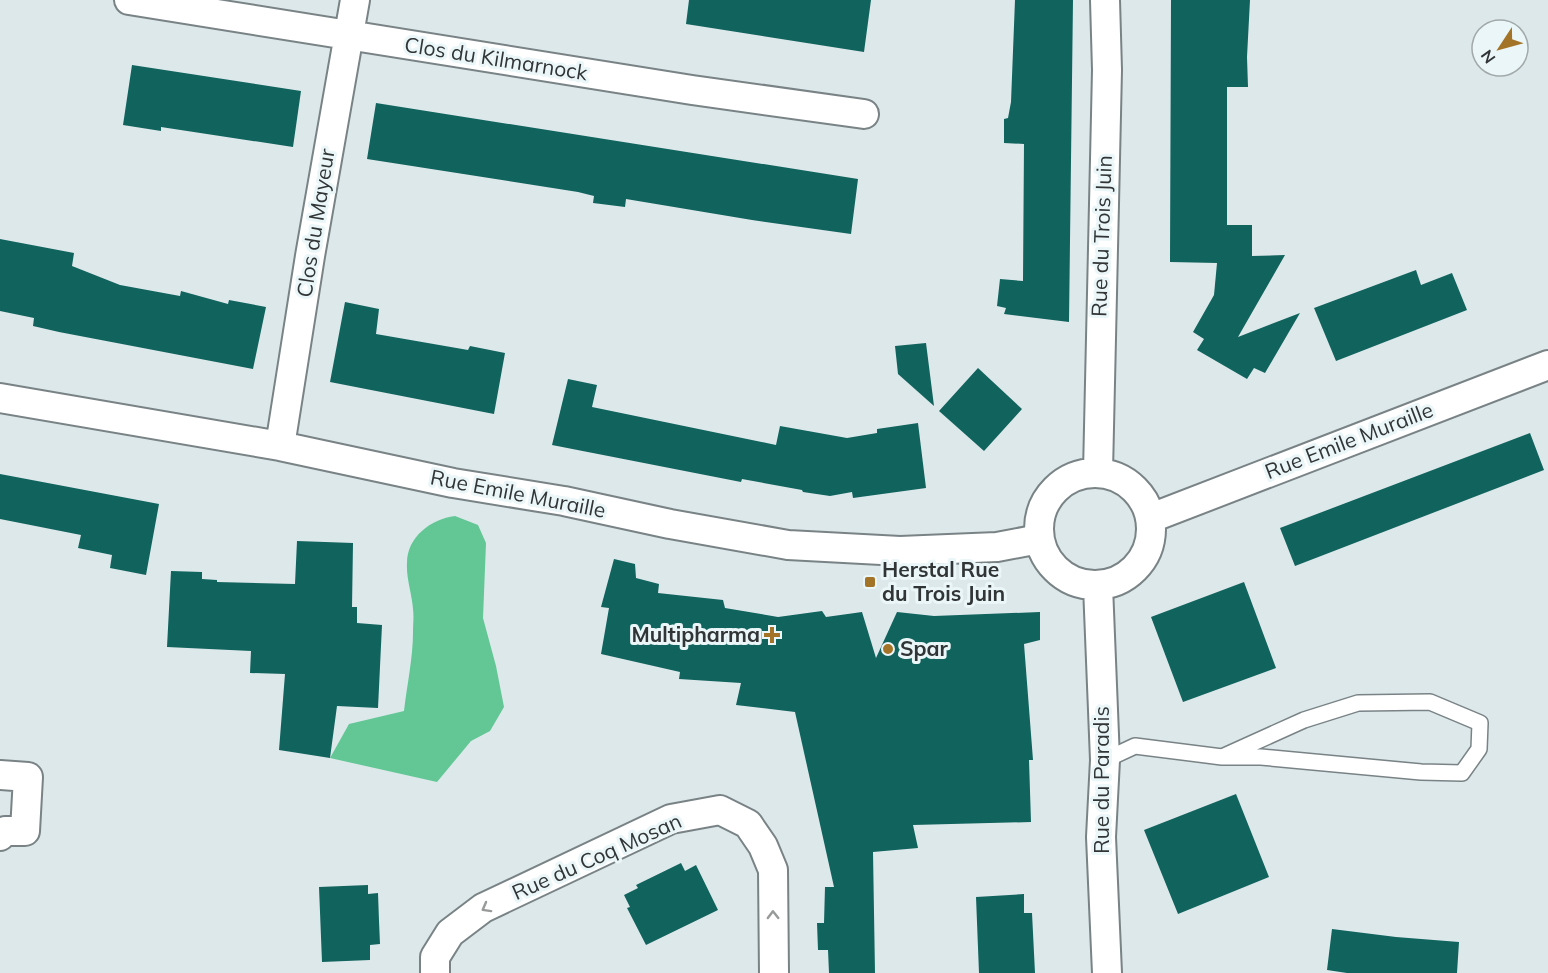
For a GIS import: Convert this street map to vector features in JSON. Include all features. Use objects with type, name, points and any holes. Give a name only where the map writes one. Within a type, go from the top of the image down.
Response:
[{"type":"street","name":"Clos du Kilmarnock","points":[[129,0],[692,90],[864,114]]},
{"type":"street","name":"Clos du Mayeur","points":[[280,446],[355,0]]},
{"type":"street","name":"Rue du Trois Juin","points":[[1098,472],[1107,70],[1106,0]]},
{"type":"street","name":"Rue Emile Muraille","points":[[1151,518],[1548,365]]},
{"type":"street","name":"Rue Emile Muraille","points":[[0,398],[280,446],[453,483],[564,501],[670,524],[788,545],[900,551],[997,547],[1040,539]]},
{"type":"street","points":[[1098,472],[1116,476],[1132,485],[1144,500],[1151,518],[1149,545],[1146,554],[1134,570],[1119,580],[1098,586],[1084,585],[1068,579],[1055,569],[1045,555],[1040,539],[1039,519],[1046,500],[1059,484],[1078,474],[1098,472]]},
{"type":"street","name":"Rue du Paradis","points":[[1098,586],[1105,760],[1101,837],[1107,973]]},
{"type":"street","points":[[0,776],[28,777],[25,831],[5,831],[0,836]]},
{"type":"street","name":"Rue du Coq Mosan","points":[[435,973],[435,957],[450,933],[483,908],[671,819],[720,810],[748,824],[763,846],[773,870],[774,973]]},
{"type":"lane","points":[[1105,760],[1135,746],[1222,757],[1261,757],[1421,772],[1462,773],[1479,749],[1480,723],[1430,702],[1358,703],[1304,720],[1222,757]]},
{"type":"green space","points":[[455,516],[478,525],[486,543],[483,618],[504,707],[490,731],[471,741],[437,782],[330,758],[349,724],[404,711],[412,652],[413,621],[407,574],[408,554],[416,537],[429,525]]},
{"type":"building","points":[[689,0],[871,0],[864,52],[686,24]]},
{"type":"building","points":[[1015,0],[1073,0],[1069,322],[1004,314],[1006,308],[997,306],[1000,279],[1023,281],[1024,144],[1004,143],[1004,119],[1008,118],[1011,102]]},
{"type":"building","points":[[1171,0],[1250,0],[1248,87],[1227,87],[1227,225],[1252,225],[1252,256],[1285,255],[1238,337],[1300,313],[1265,373],[1254,368],[1247,379],[1197,350],[1204,339],[1193,332],[1214,295],[1217,263],[1170,262]]},
{"type":"building","points":[[132,65],[301,91],[293,147],[161,127],[161,131],[123,125]]},
{"type":"building","points":[[376,103],[858,179],[851,234],[626,199],[625,207],[593,203],[594,196],[578,192],[367,159]]},
{"type":"building","points":[[0,239],[74,253],[72,266],[120,285],[180,296],[181,291],[228,304],[229,300],[266,307],[253,369],[59,332],[33,326],[34,318],[0,311]]},
{"type":"building","points":[[1416,270],[1421,285],[1452,273],[1467,310],[1336,361],[1314,308]]},
{"type":"building","points":[[345,302],[379,309],[376,334],[468,350],[470,346],[505,353],[494,414],[330,382]]},
{"type":"building","points":[[926,343],[934,406],[898,374],[895,346]]},
{"type":"building","points":[[978,368],[1022,409],[984,451],[939,411]]},
{"type":"building","points":[[568,379],[597,385],[592,407],[776,445],[780,426],[847,438],[877,433],[877,429],[918,423],[926,488],[853,498],[852,492],[830,496],[742,479],[741,482],[552,445]]},
{"type":"building","points":[[1530,433],[1544,470],[1295,566],[1280,528]]},
{"type":"building","points":[[0,474],[159,504],[146,575],[110,568],[112,555],[78,548],[81,535],[0,519]]},
{"type":"building","points":[[297,541],[353,543],[352,607],[357,607],[357,623],[382,625],[378,708],[337,706],[330,758],[279,750],[285,674],[250,673],[251,651],[167,647],[171,571],[202,572],[202,579],[217,580],[217,582],[295,584]]},
{"type":"building","points":[[614,559],[635,564],[636,578],[659,584],[658,593],[723,600],[725,608],[778,617],[822,611],[826,617],[862,612],[876,658],[897,612],[934,616],[1040,612],[1040,640],[1024,644],[1033,760],[1029,760],[1031,822],[913,825],[918,848],[873,852],[875,973],[829,973],[828,950],[818,950],[817,923],[824,923],[825,887],[834,887],[795,712],[736,705],[741,683],[679,679],[680,672],[601,654],[609,608],[601,607]]},
{"type":"building","points":[[1244,582],[1276,668],[1183,702],[1151,617]]},
{"type":"building","points":[[1236,794],[1269,877],[1178,914],[1144,830]]},
{"type":"building","points":[[681,863],[685,871],[696,865],[718,910],[646,945],[627,908],[630,907],[624,895],[638,888],[636,885]]},
{"type":"building","points":[[368,885],[368,894],[378,893],[380,944],[370,945],[370,960],[322,962],[319,887]]},
{"type":"building","points":[[1024,894],[1024,913],[1032,913],[1035,973],[979,973],[976,897]]},
{"type":"building","points":[[1332,929],[1459,942],[1457,973],[1347,973],[1327,970]]},
{"type":"place","name":"Herstal Rue du Trois Juin","points":[[870,582]]},
{"type":"place","name":"Multipharma","points":[[772,635]]},
{"type":"place","name":"Spar","points":[[888,649]]}]
